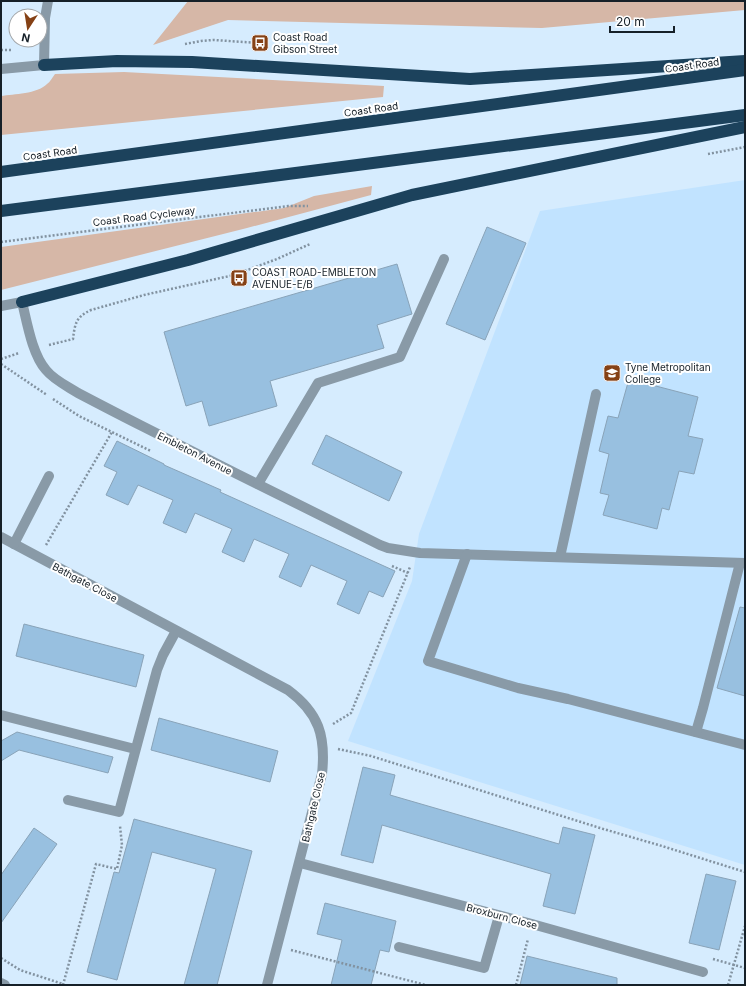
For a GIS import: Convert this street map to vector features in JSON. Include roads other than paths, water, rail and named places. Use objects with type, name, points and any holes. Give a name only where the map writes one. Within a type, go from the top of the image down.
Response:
[{"type":"highway","points":[[44,65],[117,61],[192,62],[470,80],[745,61]]},
{"type":"highway","name":"Coast Road","points":[[1,172],[745,70]]},
{"type":"highway","points":[[1,211],[745,115]]},
{"type":"highway","points":[[22,302],[188,260],[412,195],[745,128]]},
{"type":"street","points":[[1,69],[44,65],[45,18],[48,1]]},
{"type":"street","points":[[258,484],[318,383],[400,357],[444,260]]},
{"type":"street","points":[[1,306],[22,302]]},
{"type":"street","name":"Embleton Avenue","points":[[22,302],[34,348],[39,361],[54,378],[67,387],[388,548],[416,552],[742,563]]},
{"type":"street","points":[[560,557],[596,394]]},
{"type":"street","points":[[14,544],[49,476]]},
{"type":"street","name":"Bathgate Close","points":[[1,537],[288,690],[306,706],[314,717],[320,731],[323,745],[322,774],[267,985]]},
{"type":"street","points":[[467,554],[428,661],[518,688],[568,699],[745,745]]},
{"type":"street","points":[[696,732],[742,563]]},
{"type":"street","points":[[68,800],[119,812],[157,670],[176,631]]},
{"type":"street","points":[[1,715],[135,749]]},
{"type":"street","name":"Broxburn Close","points":[[300,863],[532,924],[704,972]]},
{"type":"street","points":[[399,947],[484,968],[499,916]]},
{"type":"place","name":"Coast Road Gibson Street","points":[[260,43]]},
{"type":"place","name":"COAST ROAD-EMBLETON AVENUE-E/B","points":[[239,278]]},
{"type":"place","name":"Tyne Metropolitan College","points":[[612,373]]}]
